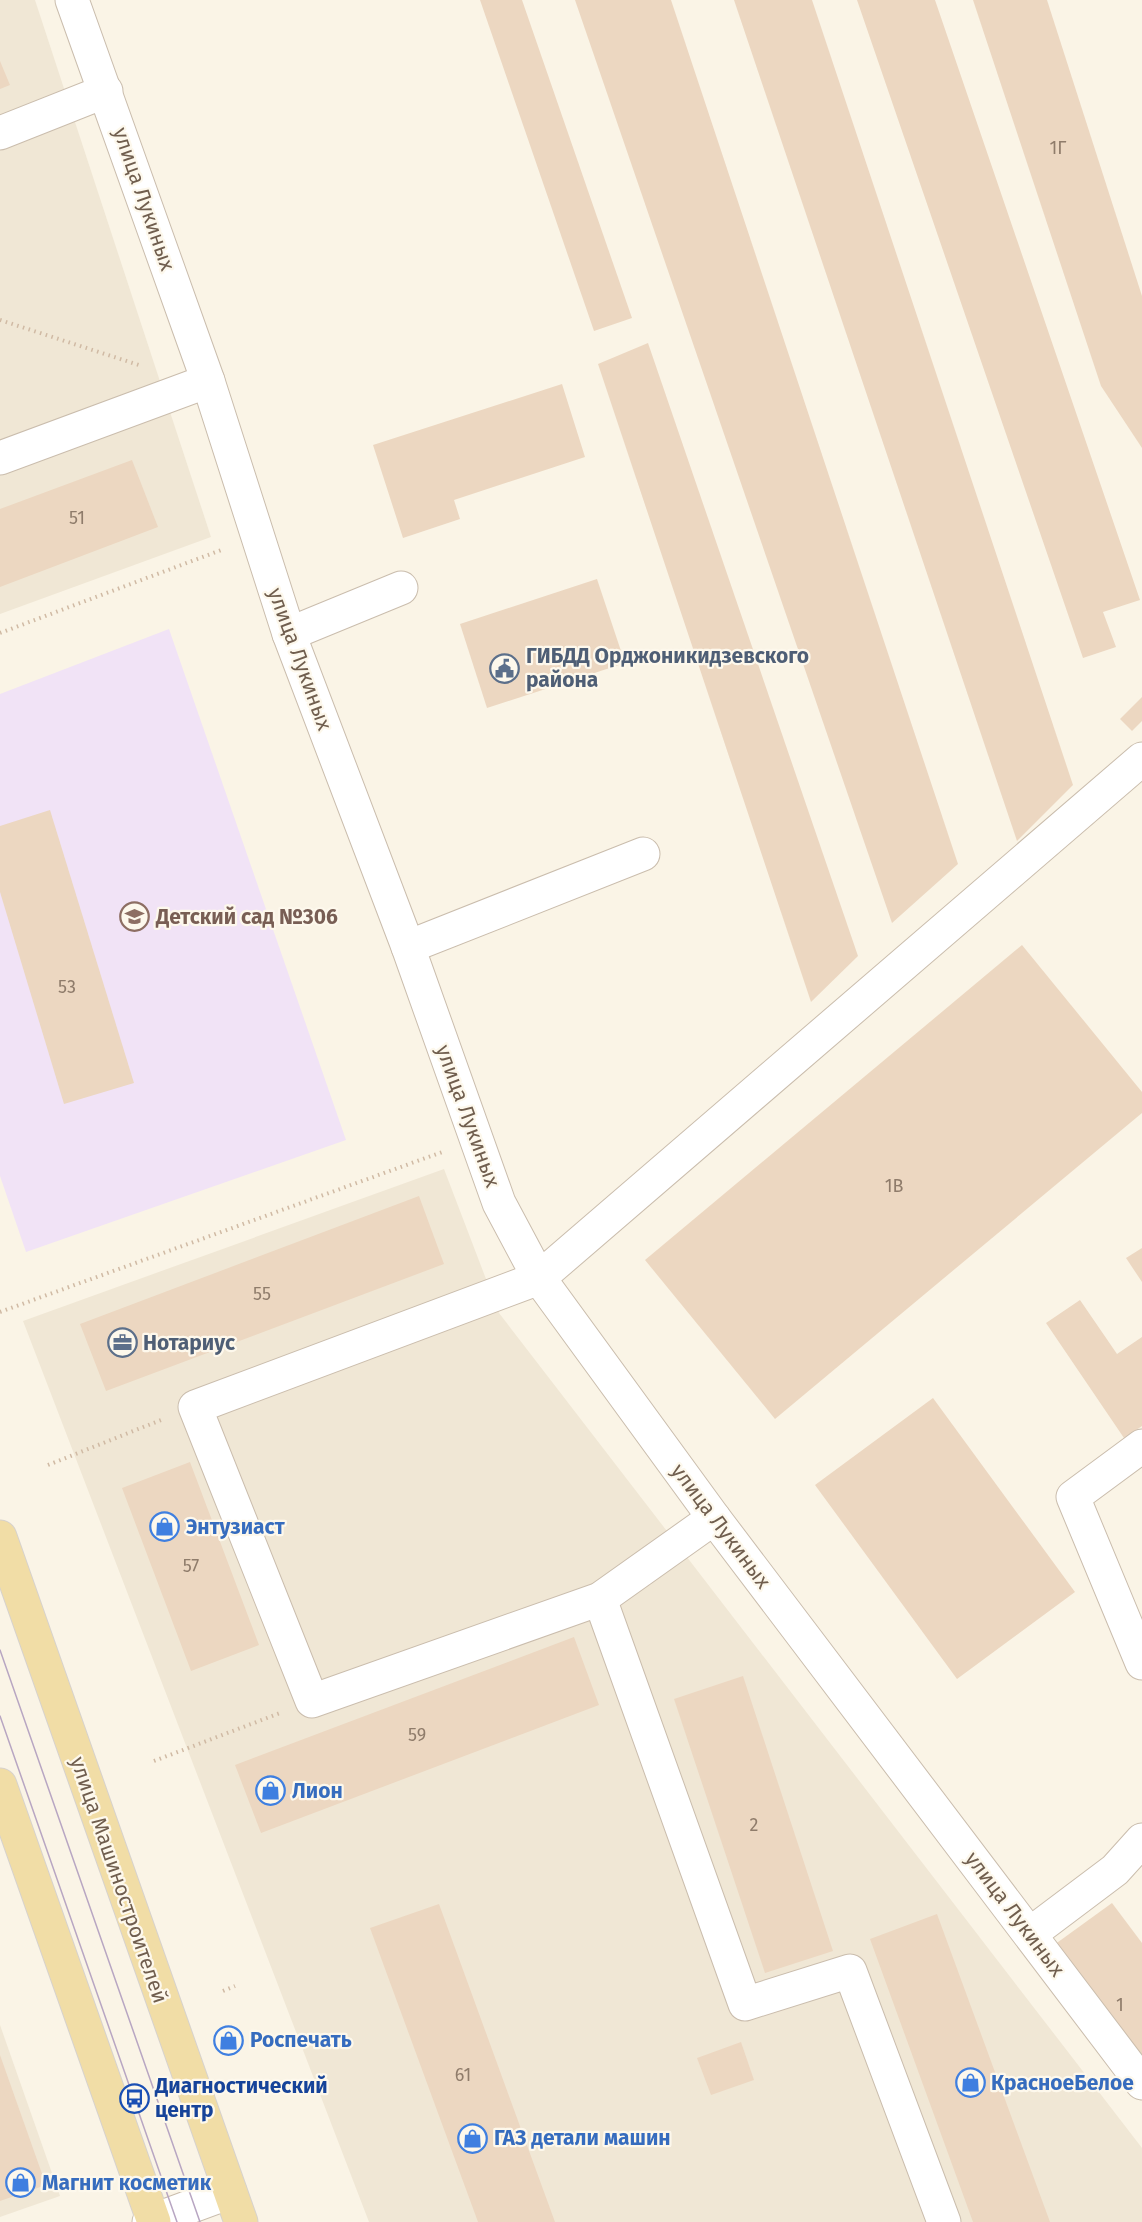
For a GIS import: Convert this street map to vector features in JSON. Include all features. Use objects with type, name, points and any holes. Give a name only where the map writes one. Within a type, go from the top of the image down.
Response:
[{"type":"main road","name":"улица Машиностроителей","points":[[0,1537],[241,2222]]},
{"type":"main road","points":[[0,1785],[152,2221]]},
{"type":"street","name":"улица Лукиных","points":[[72,0],[106,91],[202,383],[258,537],[289,634],[408,948],[499,1203],[539,1278],[714,1518],[1142,2083]]},
{"type":"street","points":[[0,133],[106,91]]},
{"type":"street","points":[[0,458],[202,383]]},
{"type":"street","points":[[289,634],[401,588]]},
{"type":"street","points":[[714,1518],[600,1599],[312,1701],[195,1407],[539,1278],[1142,759]]},
{"type":"street","points":[[408,948],[643,854]]},
{"type":"street","points":[[1142,1446],[1073,1497],[1142,1663]]},
{"type":"street","points":[[600,1599],[745,2004],[850,1971],[944,2222]]},
{"type":"street","points":[[1030,1934],[1115,1870],[1142,1840]]},
{"type":"street","points":[[152,2221],[230,2192]]},
{"type":"path","points":[[0,320],[202,383]]},
{"type":"path","points":[[0,633],[258,537]]},
{"type":"path","points":[[0,1312],[476,1140]]},
{"type":"path","points":[[48,1465],[195,1407]]},
{"type":"path","points":[[154,1761],[312,1701]]},
{"type":"path","points":[[223,1991],[235,1986]]},
{"type":"shaded area","points":[[0,0],[35,0],[211,537],[0,614]]},
{"type":"shaded area","name":"Детский сад №306","points":[[169,629],[346,1140],[26,1252],[0,1176],[0,694]]},
{"type":"shaded area","points":[[444,1169],[499,1313],[1142,2148],[1142,2222],[369,2222],[23,1321]]},
{"type":"shaded area","points":[[0,2025],[60,2196],[0,2217]]},
{"type":"building","points":[[480,0],[522,0],[632,318],[594,331]]},
{"type":"building","points":[[575,0],[671,0],[958,864],[892,923]]},
{"type":"building","points":[[734,0],[812,0],[1073,785],[1017,841]]},
{"type":"building","points":[[857,0],[935,0],[1140,600],[1103,612],[1116,647],[1083,658]]},
{"type":"building","points":[[973,0],[1047,0],[1142,296],[1142,448],[1101,386]]},
{"type":"building","points":[[0,61],[10,85],[0,89]]},
{"type":"building","points":[[648,343],[858,956],[811,1002],[598,364]]},
{"type":"building","points":[[562,384],[585,457],[454,500],[460,519],[403,538],[373,445]]},
{"type":"building","points":[[132,460],[158,527],[0,587],[0,509]]},
{"type":"building","points":[[597,579],[625,663],[487,708],[460,624]]},
{"type":"building","points":[[1142,697],[1142,721],[1132,731],[1120,719]]},
{"type":"building","points":[[50,810],[134,1083],[64,1104],[0,892],[0,826]]},
{"type":"building","points":[[1022,945],[1142,1092],[1142,1113],[775,1419],[645,1260]]},
{"type":"building","points":[[419,1196],[444,1264],[106,1391],[80,1324]]},
{"type":"building","points":[[1142,1248],[1142,1282],[1126,1258]]},
{"type":"building","points":[[1080,1300],[1117,1354],[1142,1337],[1142,1426],[1124,1438],[1046,1323]]},
{"type":"building","points":[[933,1398],[1075,1592],[957,1679],[815,1485]]},
{"type":"building","points":[[190,1462],[259,1645],[191,1671],[122,1488]]},
{"type":"building","points":[[574,1637],[599,1705],[261,1833],[235,1765]]},
{"type":"building","points":[[743,1676],[833,1951],[765,1973],[674,1699]]},
{"type":"building","points":[[1112,1903],[1142,1943],[1142,2065],[1054,1945]]},
{"type":"building","points":[[439,1904],[555,2222],[478,2222],[370,1928]]},
{"type":"building","points":[[937,1914],[1050,2222],[973,2222],[870,1939]]},
{"type":"building","points":[[741,2042],[754,2080],[711,2095],[697,2058]]},
{"type":"building","points":[[0,2055],[46,2185],[0,2201]]},
{"type":"tram line","points":[[0,1650],[200,2222]]},
{"type":"tram line","points":[[0,1716],[177,2222]]},
{"type":"place","name":"ГИБДД Орджоникидзевского района","points":[[505,668]]},
{"type":"place","name":"Детский сад №306","points":[[135,917]]},
{"type":"place","name":"Нотариус","points":[[122,1343]]},
{"type":"place","name":"Энтузиаст","points":[[165,1527]]},
{"type":"place","name":"Лион","points":[[271,1791]]},
{"type":"place","name":"Роспечать","points":[[229,2040]]},
{"type":"place","name":"КрасноеБелое","points":[[970,2083]]},
{"type":"place","name":"Диагностический центр","points":[[134,2098]]},
{"type":"place","name":"ГАЗ детали машин","points":[[473,2138]]},
{"type":"place","name":"Магнит косметик","points":[[21,2183]]}]
